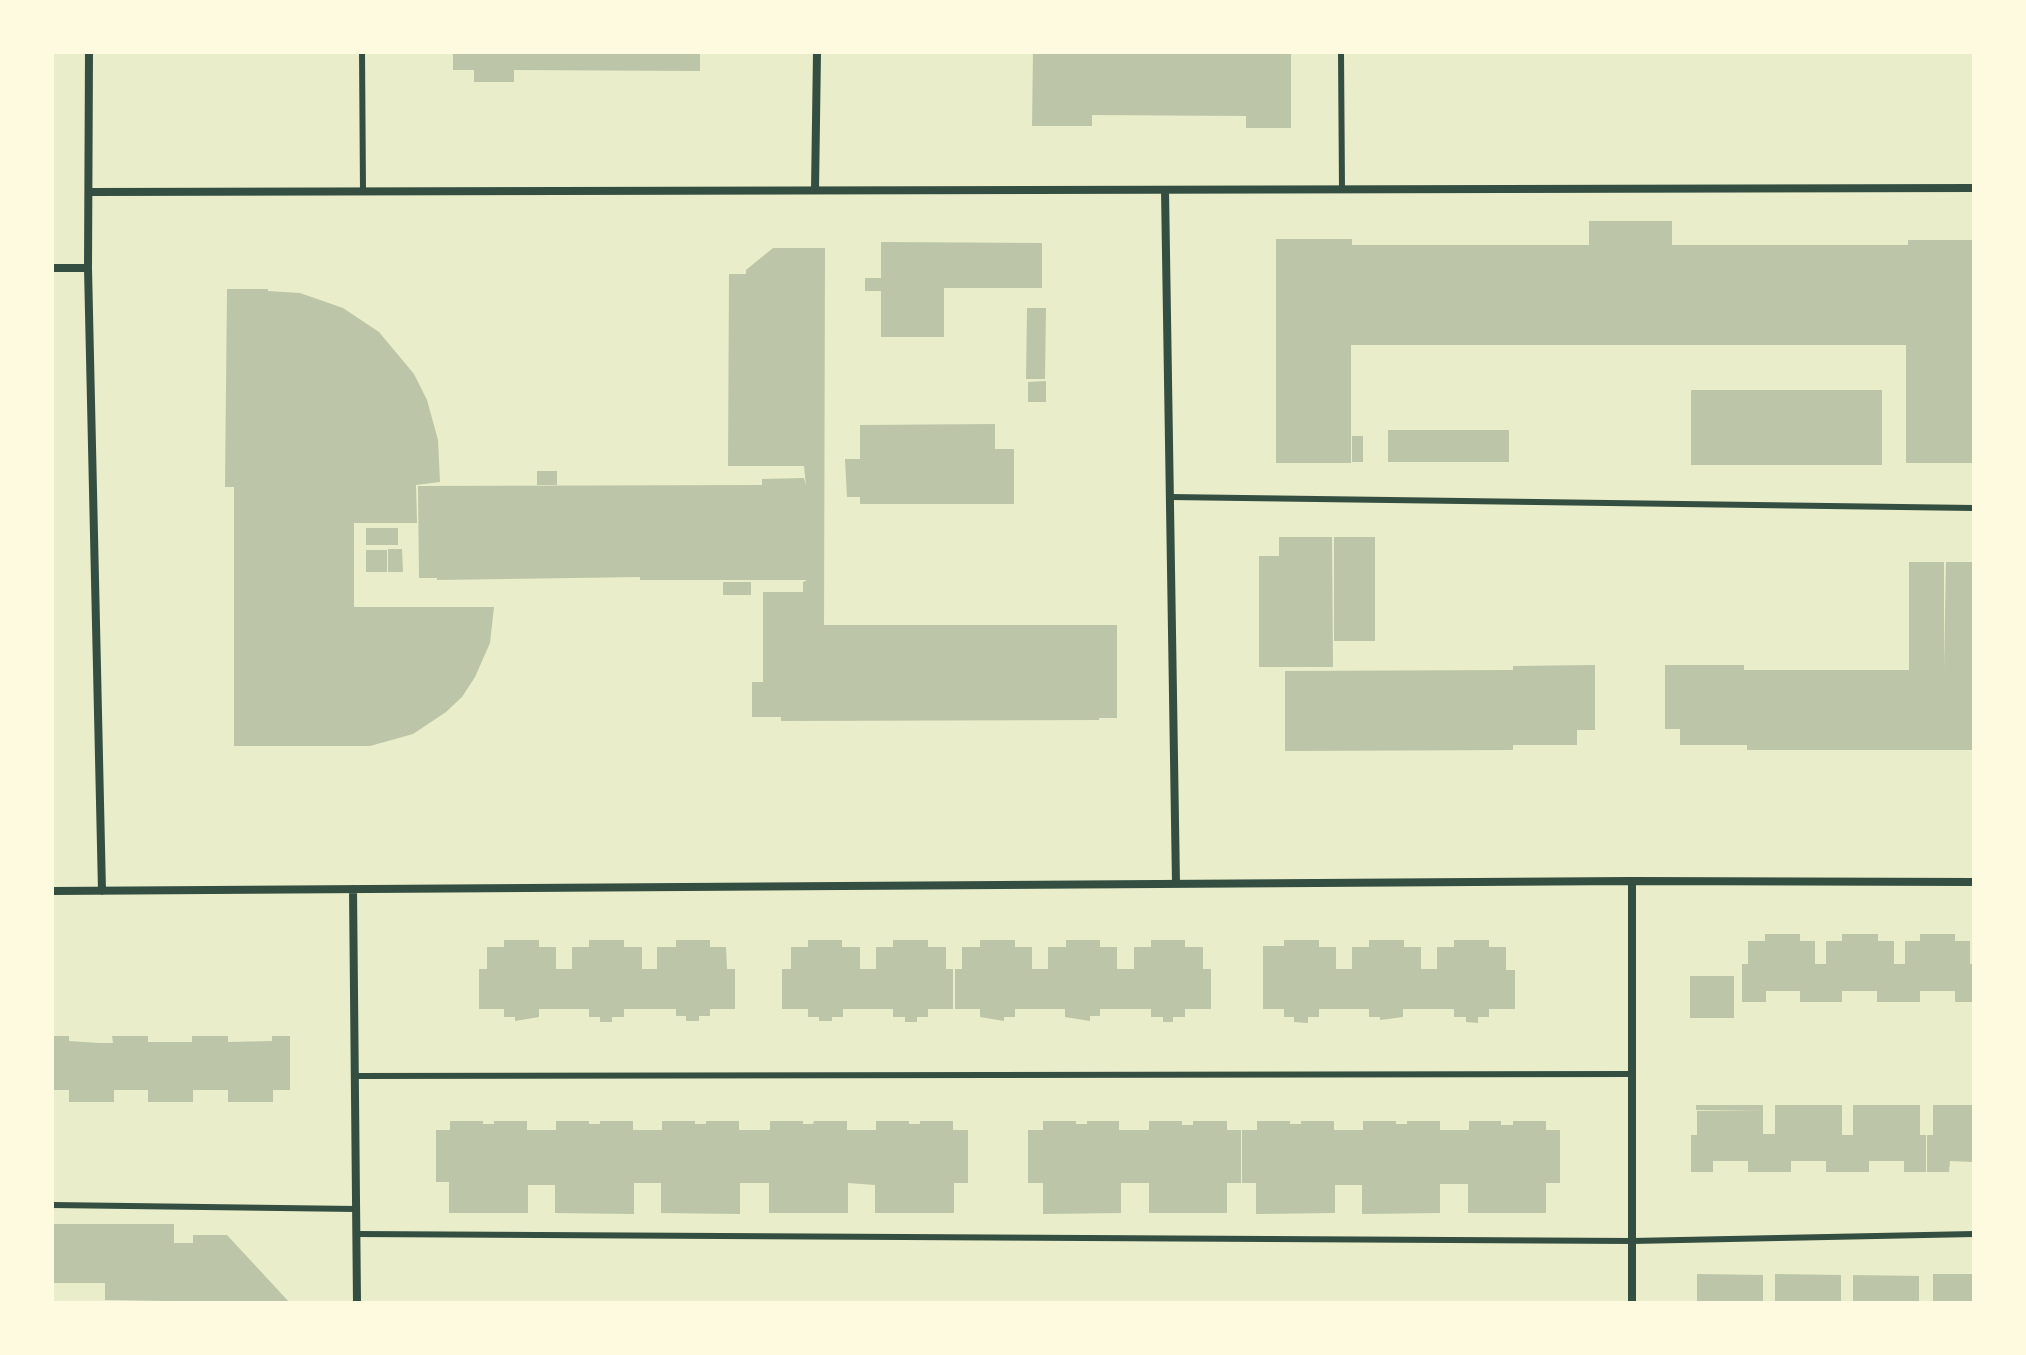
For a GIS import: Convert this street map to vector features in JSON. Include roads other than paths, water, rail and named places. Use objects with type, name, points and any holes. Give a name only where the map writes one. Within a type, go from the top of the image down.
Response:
[{"type":"street","points":[[89,52],[88,268],[102,891]]},
{"type":"street","points":[[815,190],[817,52]]},
{"type":"street","points":[[89,192],[1974,188]]},
{"type":"street","points":[[1165,190],[1176,884]]},
{"type":"street","points":[[52,268],[88,268]]},
{"type":"street","points":[[52,891],[1632,881],[1974,882]]},
{"type":"street","points":[[1632,881],[1632,1303]]},
{"type":"street","points":[[353,889],[357,1303]]},
{"type":"lane","points":[[362,52],[363,191]]},
{"type":"lane","points":[[1341,52],[1342,190]]},
{"type":"lane","points":[[1170,497],[1974,508]]},
{"type":"lane","points":[[355,1076],[1632,1074]]},
{"type":"lane","points":[[52,1205],[356,1209]]},
{"type":"lane","points":[[356,1234],[1632,1241],[1974,1234]]}]
